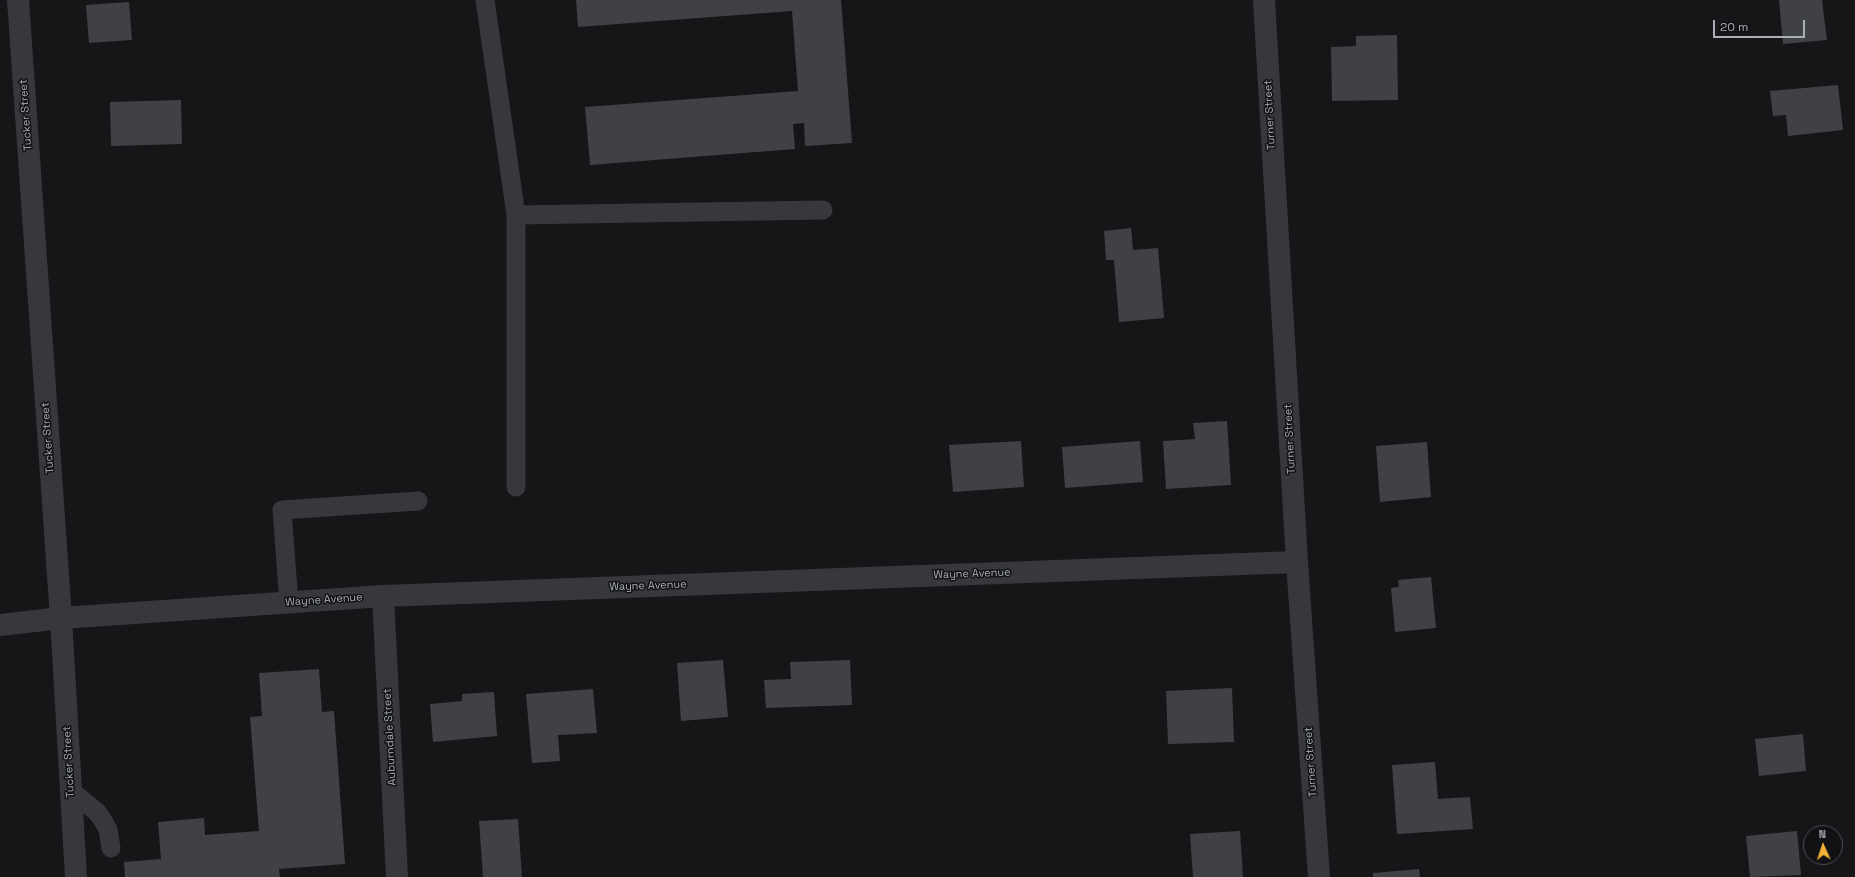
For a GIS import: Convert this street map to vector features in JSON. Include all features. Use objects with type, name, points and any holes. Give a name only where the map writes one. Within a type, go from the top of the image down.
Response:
[{"type":"street","name":"Tucker Street","points":[[18,0],[61,618],[76,877]]},
{"type":"street","name":"Turner Street","points":[[1264,0],[1297,562],[1319,877]]},
{"type":"street","name":"Wayne Avenue","points":[[0,625],[61,618],[383,596],[1297,562]]},
{"type":"street","name":"Auburndale Street","points":[[383,596],[397,877]]},
{"type":"lane","points":[[485,0],[516,215],[516,487]]},
{"type":"lane","points":[[516,215],[823,210]]},
{"type":"lane","points":[[290,603],[282,510],[418,501]]},
{"type":"lane","points":[[71,791],[98,812],[108,830],[112,848]]},
{"type":"building","points":[[576,0],[841,0],[852,143],[805,146],[804,123],[793,124],[795,149],[590,165],[585,107],[798,91],[792,11],[578,27]]},
{"type":"building","points":[[1779,0],[1822,0],[1827,40],[1783,44]]},
{"type":"building","points":[[129,2],[132,40],[89,43],[86,5]]},
{"type":"building","points":[[1397,35],[1398,100],[1332,101],[1331,47],[1356,46],[1356,36]]},
{"type":"building","points":[[1838,85],[1843,130],[1788,136],[1786,115],[1773,116],[1770,91]]},
{"type":"building","points":[[181,100],[182,144],[111,146],[110,102]]},
{"type":"building","points":[[1131,228],[1133,250],[1158,248],[1164,318],[1119,322],[1114,260],[1106,260],[1104,231]]},
{"type":"building","points":[[1227,421],[1231,485],[1166,489],[1163,441],[1195,439],[1193,423]]},
{"type":"building","points":[[1021,441],[1024,487],[953,492],[949,445]]},
{"type":"building","points":[[1140,441],[1143,482],[1065,488],[1062,447]]},
{"type":"building","points":[[1427,442],[1431,497],[1380,502],[1376,446]]},
{"type":"building","points":[[1431,577],[1436,628],[1395,632],[1391,588],[1399,587],[1398,580]]},
{"type":"building","points":[[723,660],[728,717],[681,721],[677,663]]},
{"type":"building","points":[[850,660],[852,705],[766,708],[764,680],[791,679],[790,662]]},
{"type":"building","points":[[319,669],[322,712],[334,711],[345,864],[279,869],[280,877],[125,877],[124,862],[161,859],[158,822],[204,818],[205,835],[259,831],[250,717],[262,716],[259,673]]},
{"type":"building","points":[[1232,688],[1234,742],[1168,744],[1166,691]]},
{"type":"building","points":[[593,689],[597,733],[558,735],[560,761],[532,763],[526,694]]},
{"type":"building","points":[[494,692],[497,736],[433,742],[430,704],[462,701],[462,694]]},
{"type":"building","points":[[1803,734],[1806,771],[1759,776],[1755,739]]},
{"type":"building","points":[[1435,762],[1438,799],[1470,797],[1473,829],[1397,834],[1392,765]]},
{"type":"building","points":[[518,819],[522,877],[483,877],[479,821]]},
{"type":"building","points":[[1240,831],[1243,877],[1193,877],[1190,834]]},
{"type":"building","points":[[1797,831],[1801,875],[1750,877],[1746,836]]},
{"type":"building","points":[[1419,869],[1420,877],[1373,877],[1373,873]]}]
